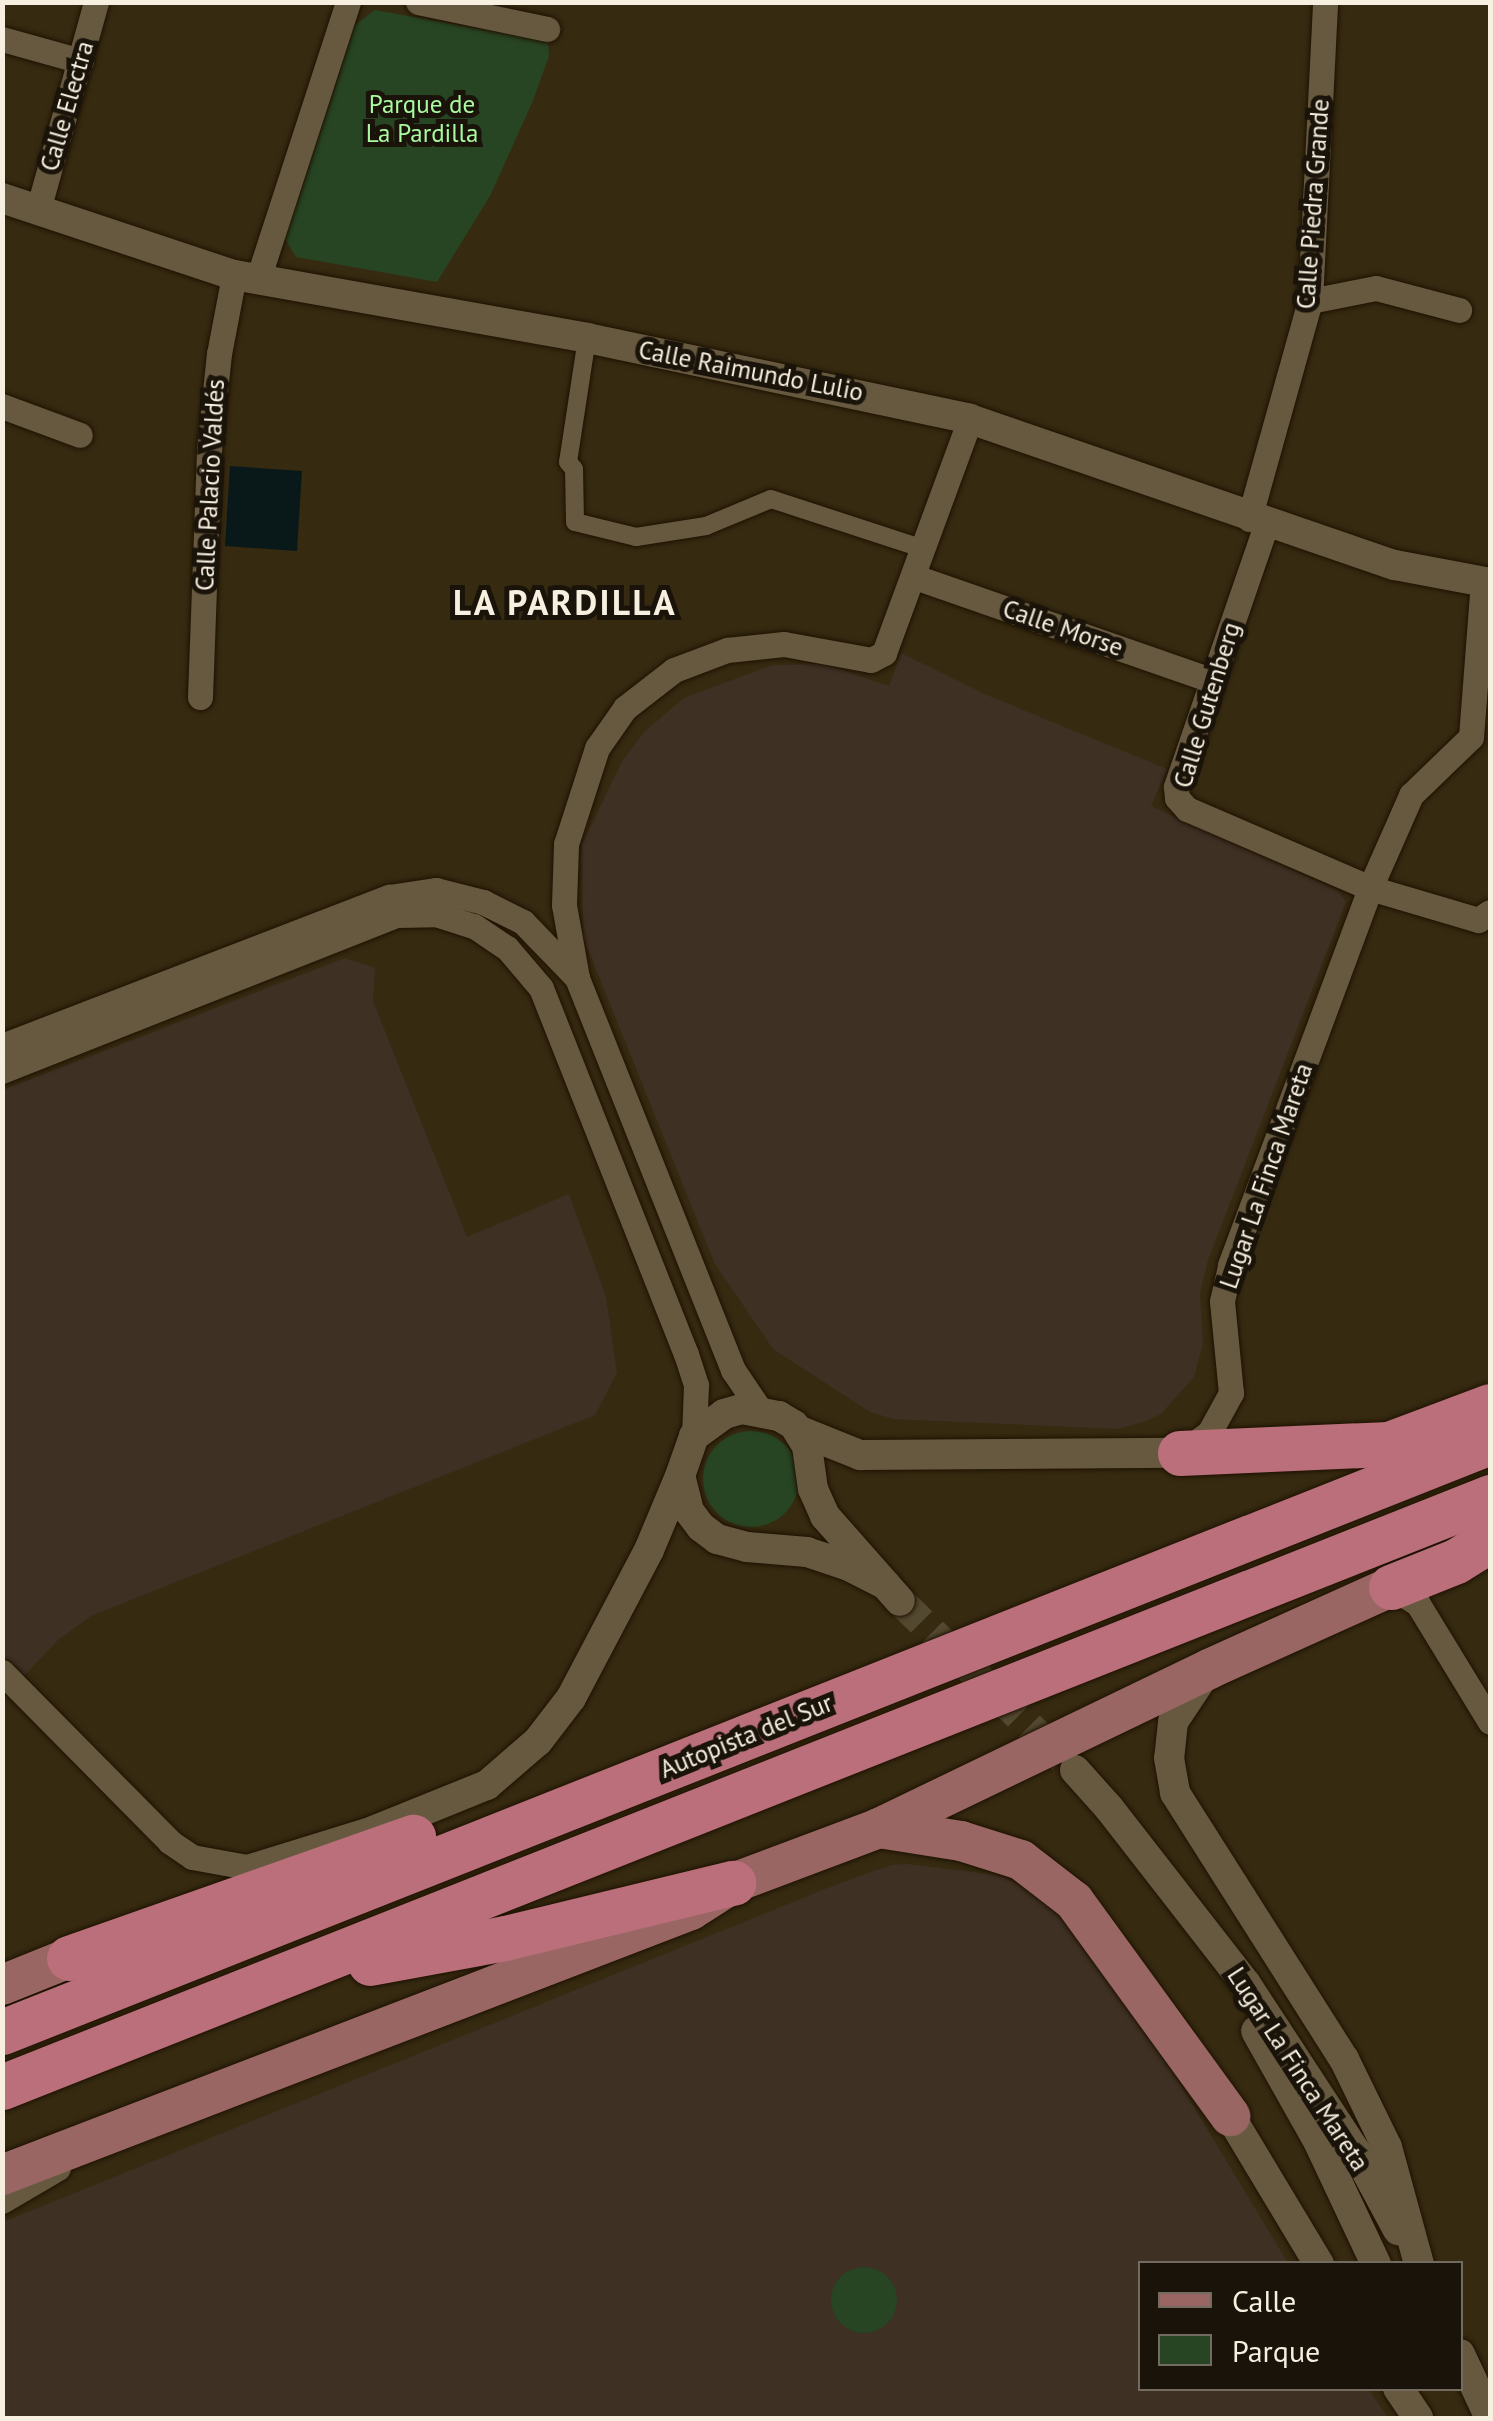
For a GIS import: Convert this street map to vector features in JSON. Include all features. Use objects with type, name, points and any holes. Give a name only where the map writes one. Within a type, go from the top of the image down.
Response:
[{"type":"highway","points":[[1180,1453],[1390,1444],[1490,1406]]},
{"type":"highway","name":"Autopista del Sur","points":[[2,2032],[1490,1442]]},
{"type":"highway","name":"Autopista del Sur","points":[[2,2087],[1490,1497]]},
{"type":"highway","points":[[1391,1587],[1473,1551]]},
{"type":"highway","points":[[69,1958],[526,1793],[791,1718]]},
{"type":"highway","points":[[256,1987],[504,1938],[733,1883]]},
{"type":"main road","points":[[2,2175],[691,1910],[733,1883],[879,1828],[1208,1668],[1391,1587]]},
{"type":"main road","points":[[879,1828],[961,1842],[1021,1860],[1074,1901],[1230,2116]]},
{"type":"main road","points":[[2,1986],[69,1958]]},
{"type":"street","name":"Calle Electra","points":[[38,210],[96,2]]},
{"type":"street","name":"Calle Palacio Valdés","points":[[200,697],[209,450],[218,354],[348,2]]},
{"type":"street","points":[[418,2],[547,29]]},
{"type":"street","name":"Calle Piedra Grande","points":[[1257,522],[1310,301],[1325,2]]},
{"type":"street","points":[[2,39],[80,61]]},
{"type":"street","name":"Calle Raimundo Lulio","points":[[2,198],[246,277],[587,338],[970,419],[1257,522],[1395,565],[1487,582]]},
{"type":"street","points":[[1310,301],[1376,288],[1459,310]]},
{"type":"street","points":[[587,338],[568,462],[574,470],[574,522],[636,537],[706,526],[771,500],[924,549]]},
{"type":"street","points":[[2,406],[80,435]]},
{"type":"street","points":[[760,1410],[733,1370],[577,978],[564,905],[566,844],[598,748],[625,708],[674,670],[727,650],[784,644],[870,660],[884,653],[970,419]]},
{"type":"street","name":"Calle Gutenberg","points":[[1257,522],[1212,680],[1176,787],[1178,798],[1187,809],[1370,888]]},
{"type":"street","name":"Calle Morse","points":[[915,577],[1212,680]]},
{"type":"street","name":"Lugar La Finca Mareta","points":[[1180,1453],[1209,1433],[1232,1393],[1222,1301],[1230,1265],[1370,888],[1412,794],[1471,736],[1487,582]]},
{"type":"street","points":[[1370,888],[1478,920],[1490,912]]},
{"type":"street","points":[[2,1046],[389,896],[436,890],[472,898],[523,922],[577,978]]},
{"type":"street","points":[[2,1071],[397,915],[436,914],[474,926],[507,948],[541,988],[696,1385],[694,1436],[649,1550],[571,1698],[538,1742],[488,1786],[69,1958]]},
{"type":"street","points":[[694,1436],[724,1414],[760,1410],[860,1455],[1180,1453]]},
{"type":"street","points":[[680,1476],[689,1511],[717,1539],[807,1552],[849,1566],[893,1593],[825,1516],[800,1431]]},
{"type":"street","points":[[1444,1641],[1436,1588],[1473,1551]]},
{"type":"street","points":[[1391,1587],[1418,1604],[1490,1722]]},
{"type":"street","points":[[1208,1668],[1174,1722],[1168,1758],[1174,1793],[1344,2059],[1387,2147],[1417,2261]]},
{"type":"street","points":[[2,1672],[170,1842],[192,1857],[247,1867],[395,1822]]},
{"type":"street","name":"Lugar La Finca Mareta","points":[[1075,1770],[1246,1984],[1356,2152],[1416,2261]]},
{"type":"street","name":"Lugar La Finca Mareta","points":[[1166,1884],[1238,1999],[1319,2143],[1375,2261]]},
{"type":"street","points":[[1230,2116],[1317,2261]]},
{"type":"street","points":[[2,2201],[141,2120]]},
{"type":"street","points":[[1463,2360],[1490,2418]]},
{"type":"street","points":[[1400,2391],[1418,2418]]},
{"type":"street","points":[[1425,2391],[1436,2418]]},
{"type":"shaded area","points":[[230,466],[302,471],[297,551],[225,546]]},
{"type":"shaded area","points":[[901,653],[987,695],[1167,769],[1151,806],[1338,891],[1346,902],[1208,1260],[1200,1294],[1203,1344],[1194,1377],[1161,1414],[1146,1421],[1117,1429],[893,1419],[870,1412],[773,1349],[715,1264],[583,937],[582,844],[623,760],[644,732],[684,698],[773,665],[823,664],[889,686]]},
{"type":"shaded area","points":[[345,958],[375,968],[373,1001],[467,1237],[569,1194],[606,1297],[617,1373],[595,1415],[91,1616],[58,1640],[22,1678],[3,1657],[3,1090]]},
{"type":"shaded area","points":[[891,1865],[997,1875],[1021,1885],[1061,1913],[1110,1968],[1287,2261],[1138,2261],[1138,2391],[1369,2391],[1388,2418],[3,2418],[3,2222]]},
{"type":"green space","name":"Parque de La Pardilla","points":[[375,10],[548,41],[549,56],[532,103],[490,196],[437,282],[296,257],[285,239],[355,25]]},
{"type":"green space","points":[[742,1431],[760,1431],[778,1439],[791,1452],[799,1479],[796,1498],[778,1519],[760,1527],[742,1527],[724,1519],[711,1506],[703,1488],[703,1470],[711,1452],[724,1439]]},
{"type":"green space","points":[[864,2267],[887,2277],[897,2300],[887,2323],[864,2333],[841,2323],[831,2300],[841,2277]]},
{"type":"tunnel","points":[[900,1601],[1063,1759]]},
{"type":"district","name":"LA PARDILLA","points":[[565,602]]}]
